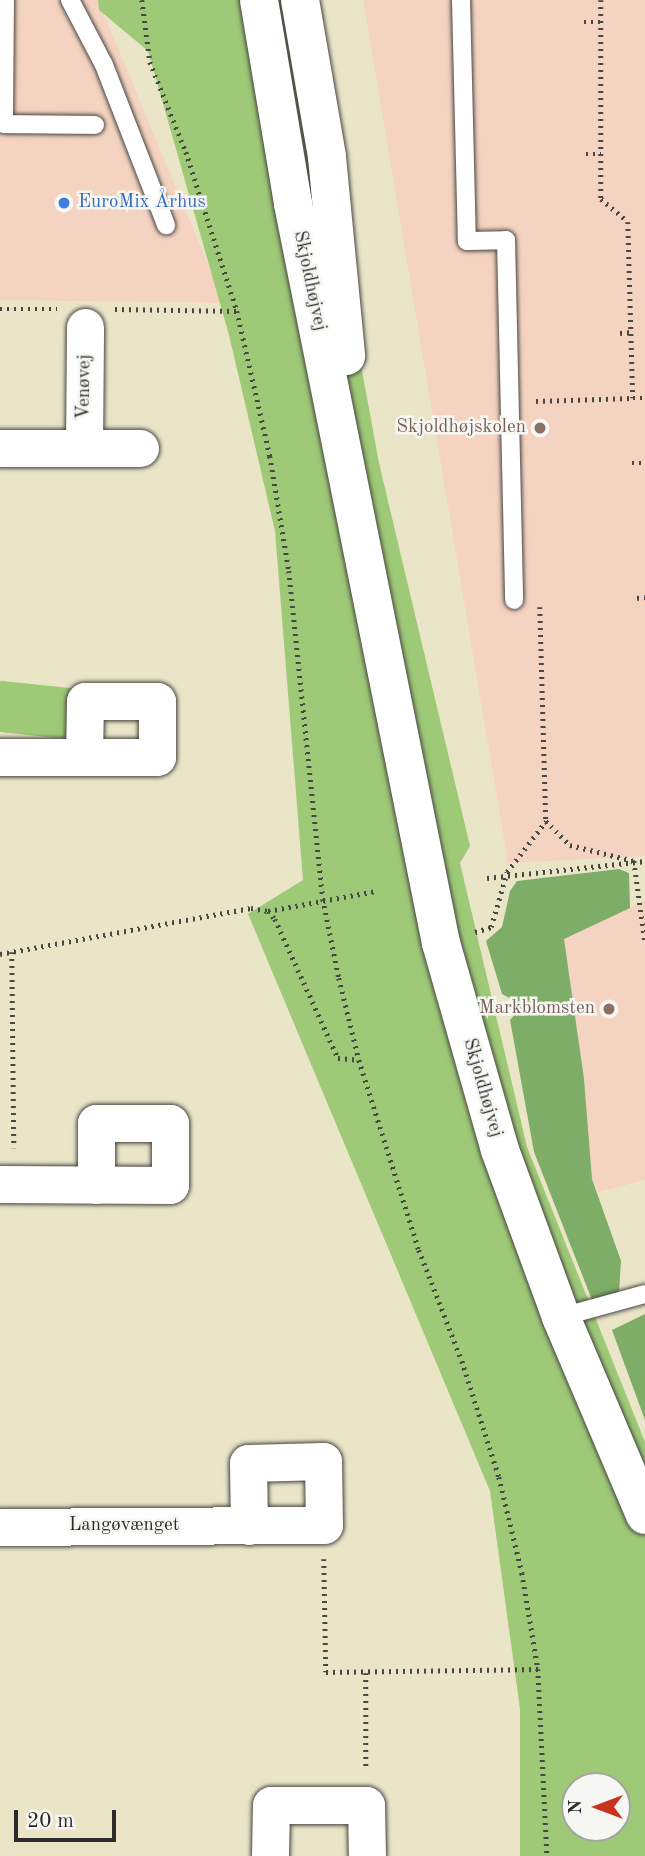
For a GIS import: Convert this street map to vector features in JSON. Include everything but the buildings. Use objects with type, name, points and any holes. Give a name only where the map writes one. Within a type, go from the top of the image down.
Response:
[{"type":"street","name":"Skjoldhøjvej","points":[[259,0],[293,204],[441,943],[500,1150],[561,1317],[645,1515]]},
{"type":"street","name":"Skjoldhøjvej","points":[[300,0],[327,157],[366,560]]},
{"type":"street","name":"Venøvej","points":[[84,448],[85,327]]},
{"type":"street","name":"Venøvej","points":[[0,448],[140,448]]},
{"type":"street","points":[[0,757],[84,757]]},
{"type":"street","points":[[7,1184],[96,1185]]},
{"type":"street","points":[[249,1526],[248,1463],[323,1461],[324,1525]]},
{"type":"street","name":"Langøvænget","points":[[0,1527],[324,1525]]},
{"type":"street","points":[[270,1856],[271,1805],[366,1805],[367,1856]]},
{"type":"lane","points":[[5,0],[4,124],[95,125]]},
{"type":"lane","points":[[70,0],[104,65],[166,225]]},
{"type":"lane","points":[[461,0],[467,241],[506,240],[514,600]]},
{"type":"lane","points":[[561,1317],[645,1294]]},
{"type":"path","points":[[142,0],[150,62],[186,152],[237,310],[270,456],[289,571],[323,899],[359,1060],[499,1477],[522,1573],[538,1669],[547,1856]]},
{"type":"path","points":[[601,0],[601,200],[628,222],[633,398]]},
{"type":"path","points":[[584,22],[601,22]]},
{"type":"path","points":[[586,155],[601,154]]},
{"type":"path","points":[[620,333],[632,332]]},
{"type":"path","points":[[509,401],[645,398]]},
{"type":"path","points":[[632,463],[645,463]]},
{"type":"path","points":[[637,597],[645,597]]},
{"type":"path","points":[[441,943],[491,927],[507,872],[547,821],[540,599]]},
{"type":"path","points":[[547,821],[570,845],[634,862]]},
{"type":"path","points":[[488,878],[507,872],[645,861]]},
{"type":"path","points":[[634,862],[645,941]]},
{"type":"path","points":[[0,954],[251,908],[268,911],[376,891]]},
{"type":"path","points":[[268,911],[338,1058],[359,1060]]},
{"type":"path","points":[[7,1184],[12,952]]},
{"type":"path","points":[[324,1525],[326,1672],[538,1669]]},
{"type":"path","points":[[366,1673],[366,1805]]},
{"type":"shaded area","points":[[0,0],[98,0],[224,303],[0,300]]},
{"type":"shaded area","name":"Skjoldhøjskolen","points":[[363,0],[645,0],[645,856],[508,863]]},
{"type":"shaded area","name":"Markblomsten","points":[[645,900],[645,1180],[599,1192],[592,1180],[584,1079],[563,939]]},
{"type":"green space","points":[[98,0],[294,0],[379,463],[470,846],[460,863],[527,1147],[645,1442],[645,1856],[520,1856],[520,1709],[490,1491],[248,914],[303,880],[275,531],[229,335],[148,51],[99,10]]},
{"type":"green space","points":[[0,681],[79,689],[74,740],[0,732]]},
{"type":"green space","points":[[619,869],[629,873],[630,908],[564,939],[584,1079],[592,1179],[621,1261],[619,1292],[592,1300],[534,1152],[510,1020],[517,1012],[513,1000],[502,994],[486,941],[502,927],[510,891],[517,881]]},
{"type":"green space","points":[[645,1314],[645,1420],[612,1330]]},
{"type":"place","name":"EuroMix Århus","points":[[64,203]]},
{"type":"place","name":"Skjoldhøjskolen","points":[[540,428]]},
{"type":"place","name":"Markblomsten","points":[[609,1009]]}]
